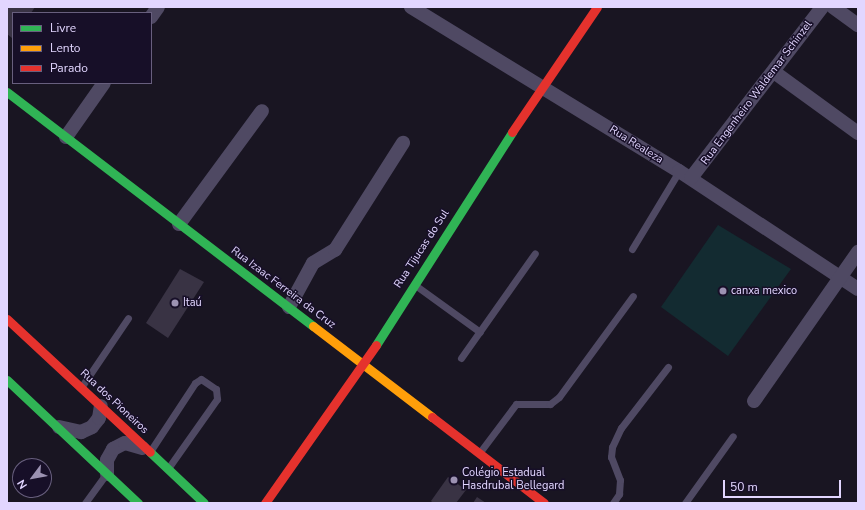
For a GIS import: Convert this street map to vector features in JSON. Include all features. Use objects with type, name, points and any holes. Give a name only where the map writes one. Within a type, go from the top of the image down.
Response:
[{"type":"main road","name":"Rua Tijucas do Sul","points":[[265,503],[363,365],[541,86],[597,7]]},
{"type":"main road","name":"Rua Izaac Ferreira da Cruz","points":[[7,92],[544,503]]},
{"type":"main road","name":"Rua dos Pioneiros","points":[[7,319],[204,503]]},
{"type":"main road","points":[[7,380],[138,503]]},
{"type":"street","points":[[152,16],[158,7]]},
{"type":"street","name":"Rua Realeza","points":[[411,7],[685,175],[858,289]]},
{"type":"street","name":"Rua Engenheiro Waldemar Schinzel","points":[[685,175],[774,72],[822,7]]},
{"type":"street","points":[[833,7],[858,25]]},
{"type":"street","points":[[774,72],[858,134]]},
{"type":"street","points":[[66,137],[103,84]]},
{"type":"street","points":[[179,224],[262,111]]},
{"type":"street","points":[[288,307],[313,263],[334,250],[403,143]]},
{"type":"street","points":[[754,401],[858,252]]},
{"type":"street","points":[[57,427],[81,432],[92,427],[99,418],[100,406]]},
{"type":"street","points":[[107,474],[107,460],[113,448],[125,443],[138,445],[149,452]]},
{"type":"lane","points":[[632,249],[685,175]]},
{"type":"lane","points":[[461,358],[535,253]]},
{"type":"lane","points":[[414,284],[480,332]]},
{"type":"lane","points":[[479,454],[516,404],[550,404],[559,397],[633,296]]},
{"type":"lane","points":[[81,388],[128,318]]},
{"type":"lane","points":[[614,503],[619,494],[620,480],[610,458],[612,447],[622,428],[668,367]]},
{"type":"lane","points":[[149,452],[195,383],[201,379],[216,389],[217,399],[167,469]]},
{"type":"lane","points":[[685,503],[733,436]]},
{"type":"lane","points":[[85,503],[107,474]]},
{"type":"green space","name":"canxa mexico","points":[[718,225],[791,269],[728,356],[661,307]]},
{"type":"building","points":[[7,7],[35,7],[32,12],[12,12],[12,38],[7,34]]},
{"type":"building","name":"Itaú","points":[[180,269],[204,282],[168,338],[146,323]]},
{"type":"building","points":[[448,477],[466,490],[456,503],[433,503],[431,501]]},
{"type":"building","points":[[477,497],[486,503],[473,503]]},
{"type":"traffic: fast","points":[[7,92],[313,326]]},
{"type":"traffic: fast","points":[[376,345],[512,132]]},
{"type":"traffic: fast","points":[[7,380],[138,503]]},
{"type":"traffic: fast","points":[[150,452],[204,503]]},
{"type":"traffic: slow","points":[[313,326],[432,417]]},
{"type":"traffic: jam","points":[[512,132],[597,7]]},
{"type":"traffic: jam","points":[[7,319],[150,452]]},
{"type":"traffic: jam","points":[[265,503],[376,345]]},
{"type":"traffic: jam","points":[[432,417],[544,503]]},
{"type":"place","name":"canxa mexico","points":[[723,291]]},
{"type":"place","name":"Itaú","points":[[175,303]]},
{"type":"place","name":"Colégio Estadual Hasdrubal Bellegard","points":[[454,480]]}]
